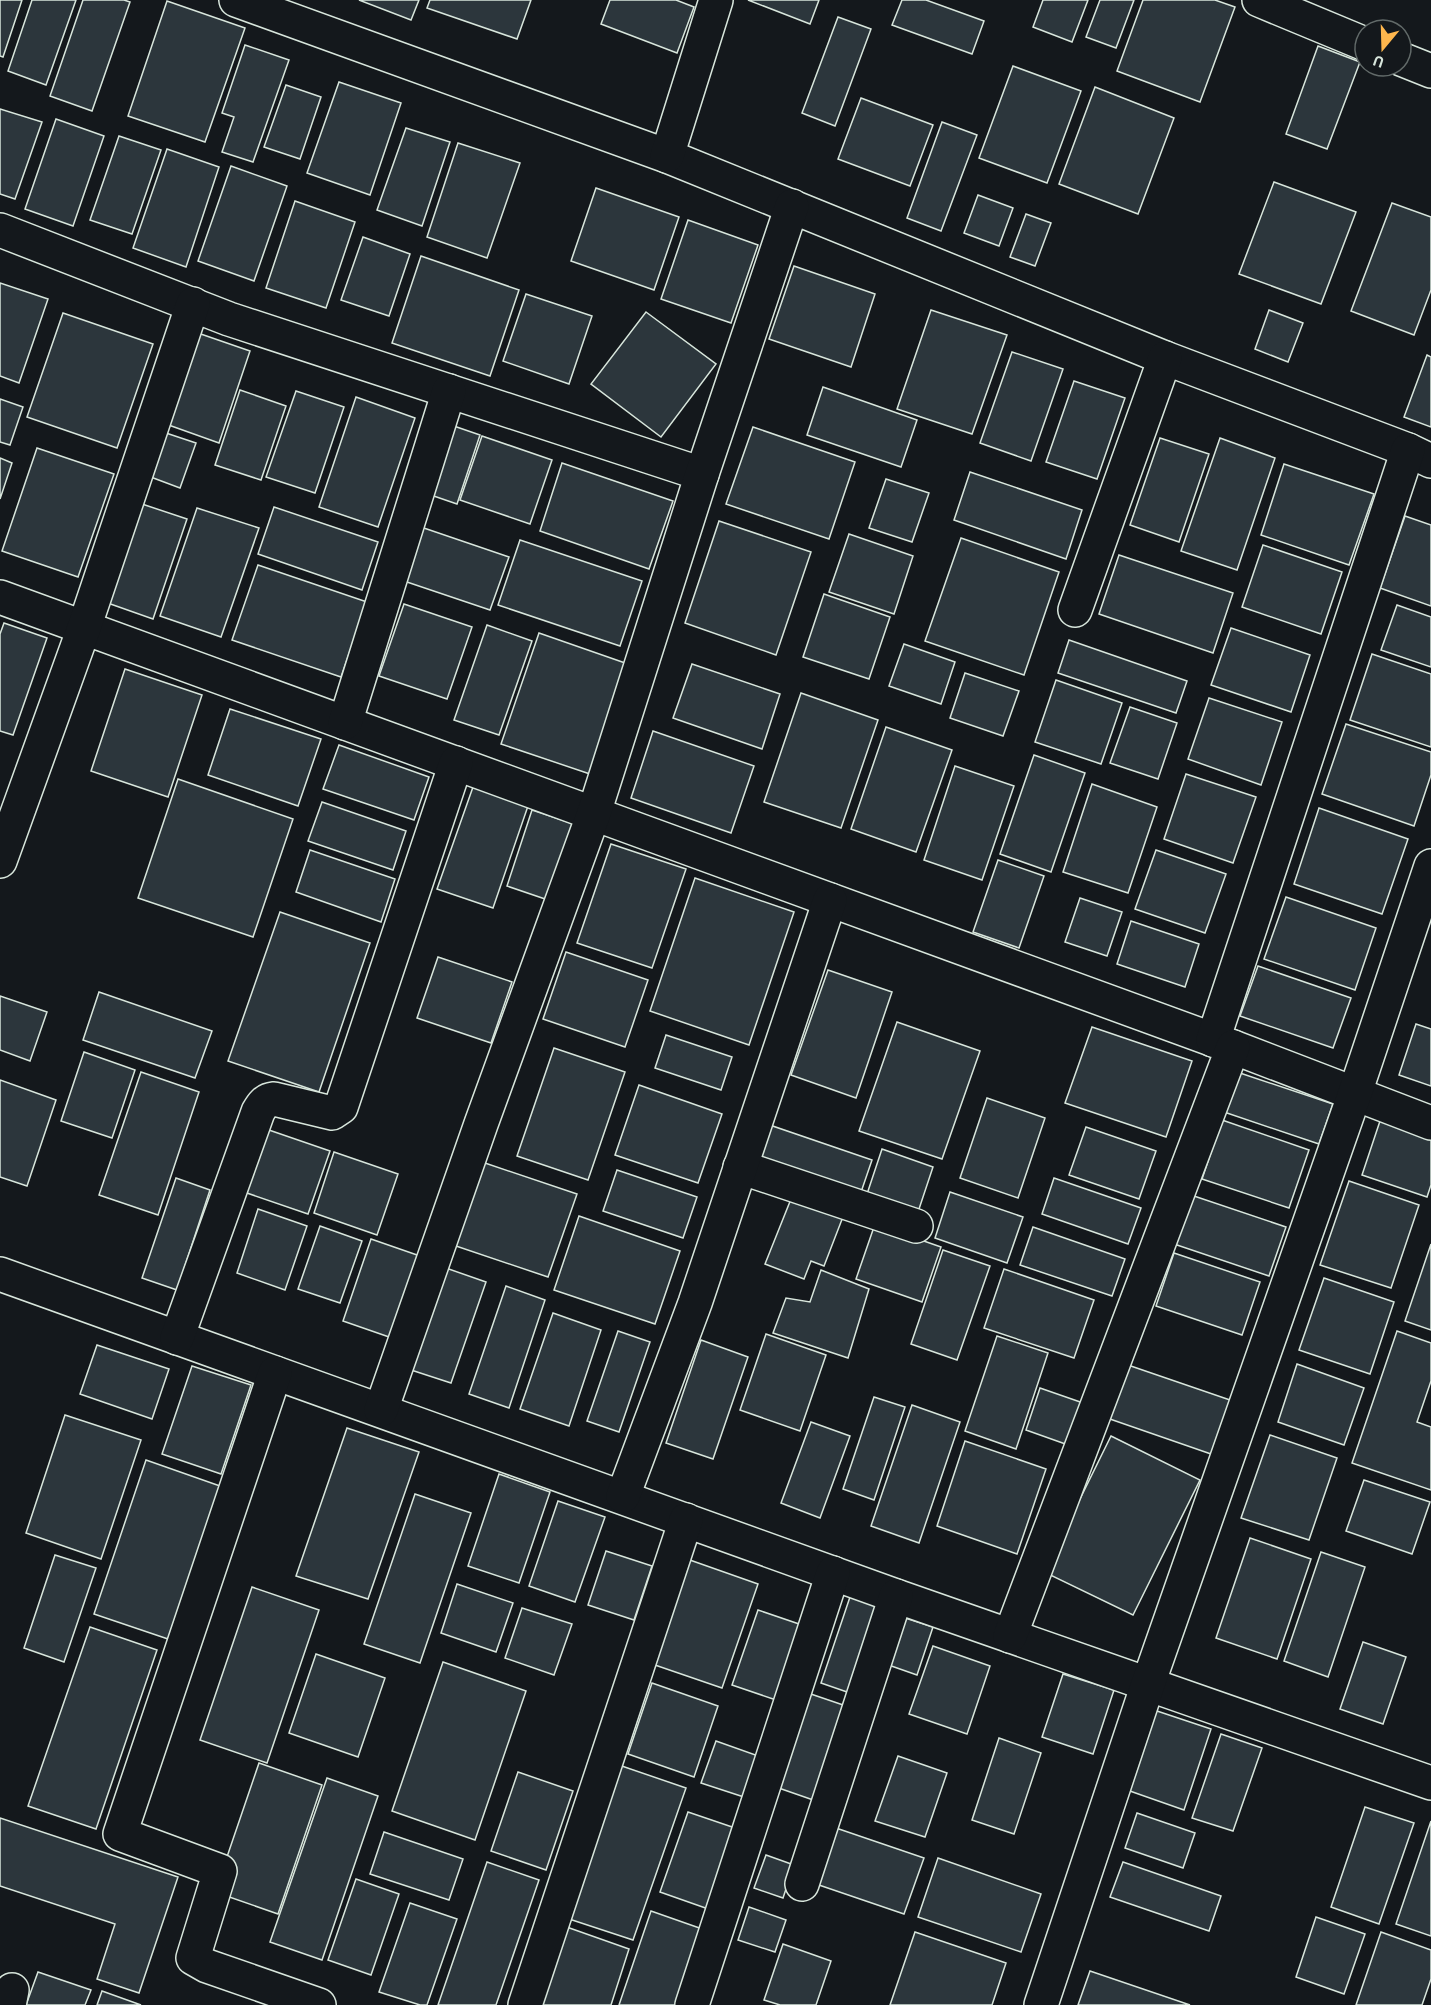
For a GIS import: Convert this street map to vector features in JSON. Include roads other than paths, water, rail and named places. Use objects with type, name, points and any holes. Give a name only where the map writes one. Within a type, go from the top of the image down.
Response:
[{"type":"street","points":[[236,0],[667,156],[1165,358],[1420,455],[1223,1043],[1010,1636]]},
{"type":"street","points":[[667,156],[716,0]]},
{"type":"street","points":[[1259,0],[1353,39]]},
{"type":"street","points":[[1413,64],[1431,71]]},
{"type":"street","points":[[381,1410],[481,1124],[594,813],[702,474],[792,206]]},
{"type":"street","points":[[0,230],[229,319],[702,474]]},
{"type":"street","points":[[0,861],[84,628],[193,304]]},
{"type":"street","points":[[1075,610],[1165,358]]},
{"type":"street","points":[[345,723],[449,391]]},
{"type":"street","points":[[0,597],[1223,1043],[1431,1123]]},
{"type":"street","points":[[177,1338],[262,1104],[267,1100],[274,1100],[332,1113],[341,1107],[456,763]]},
{"type":"street","points":[[1041,2005],[1148,1684],[1355,1093],[1431,866]]},
{"type":"street","points":[[623,1496],[695,1303],[830,900]]},
{"type":"street","points":[[740,1167],[916,1226]]},
{"type":"street","points":[[0,1274],[896,1596],[1431,1783]]},
{"type":"street","points":[[275,1373],[120,1834],[220,1871],[193,1958],[207,1966],[319,2005]]},
{"type":"street","points":[[525,2005],[686,1520]]},
{"type":"street","points":[[692,2005],[833,1573]]},
{"type":"street","points":[[802,1884],[896,1596]]}]
